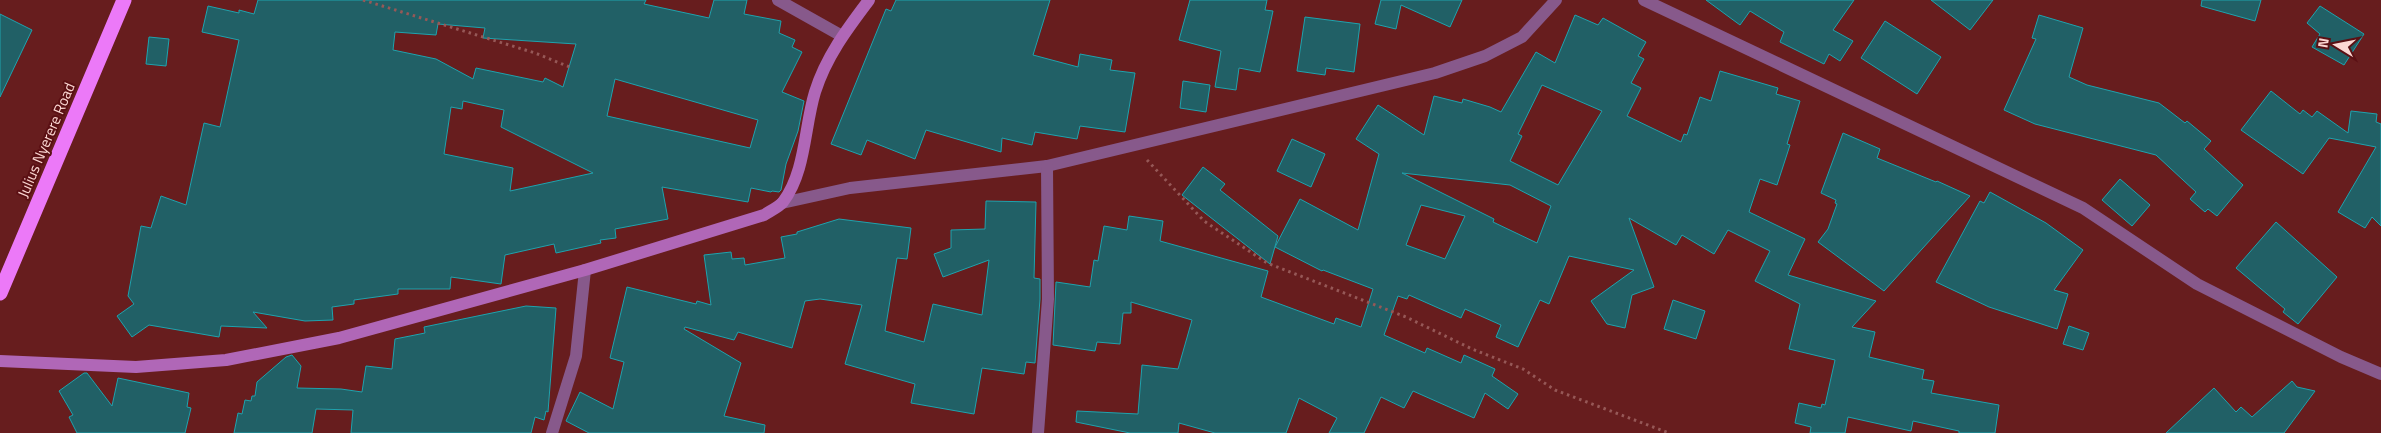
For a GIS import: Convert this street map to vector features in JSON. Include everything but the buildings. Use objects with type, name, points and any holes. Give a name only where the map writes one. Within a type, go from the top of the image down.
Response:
[{"type":"highway","name":"Julius Nyerere Road","points":[[0,293],[124,0]]},
{"type":"main road","points":[[0,361],[136,367],[226,360],[339,338],[585,270],[764,214],[782,203],[796,178],[815,93],[829,58],[842,36],[869,0]]},
{"type":"street","points":[[778,0],[842,36]]},
{"type":"street","points":[[782,203],[850,188],[1047,166],[1435,73],[1485,56],[1522,37],[1556,0]]},
{"type":"street","points":[[1644,0],[2082,208],[2197,284],[2341,357],[2381,374]]},
{"type":"street","points":[[1038,433],[1048,299],[1047,166]]},
{"type":"street","points":[[552,433],[576,356],[585,270]]},
{"type":"path","points":[[363,0],[428,22],[535,53],[572,68]]},
{"type":"path","points":[[1133,145],[1204,221],[1267,264],[1406,317],[1472,349],[1523,369],[1555,390],[1669,433]]}]
